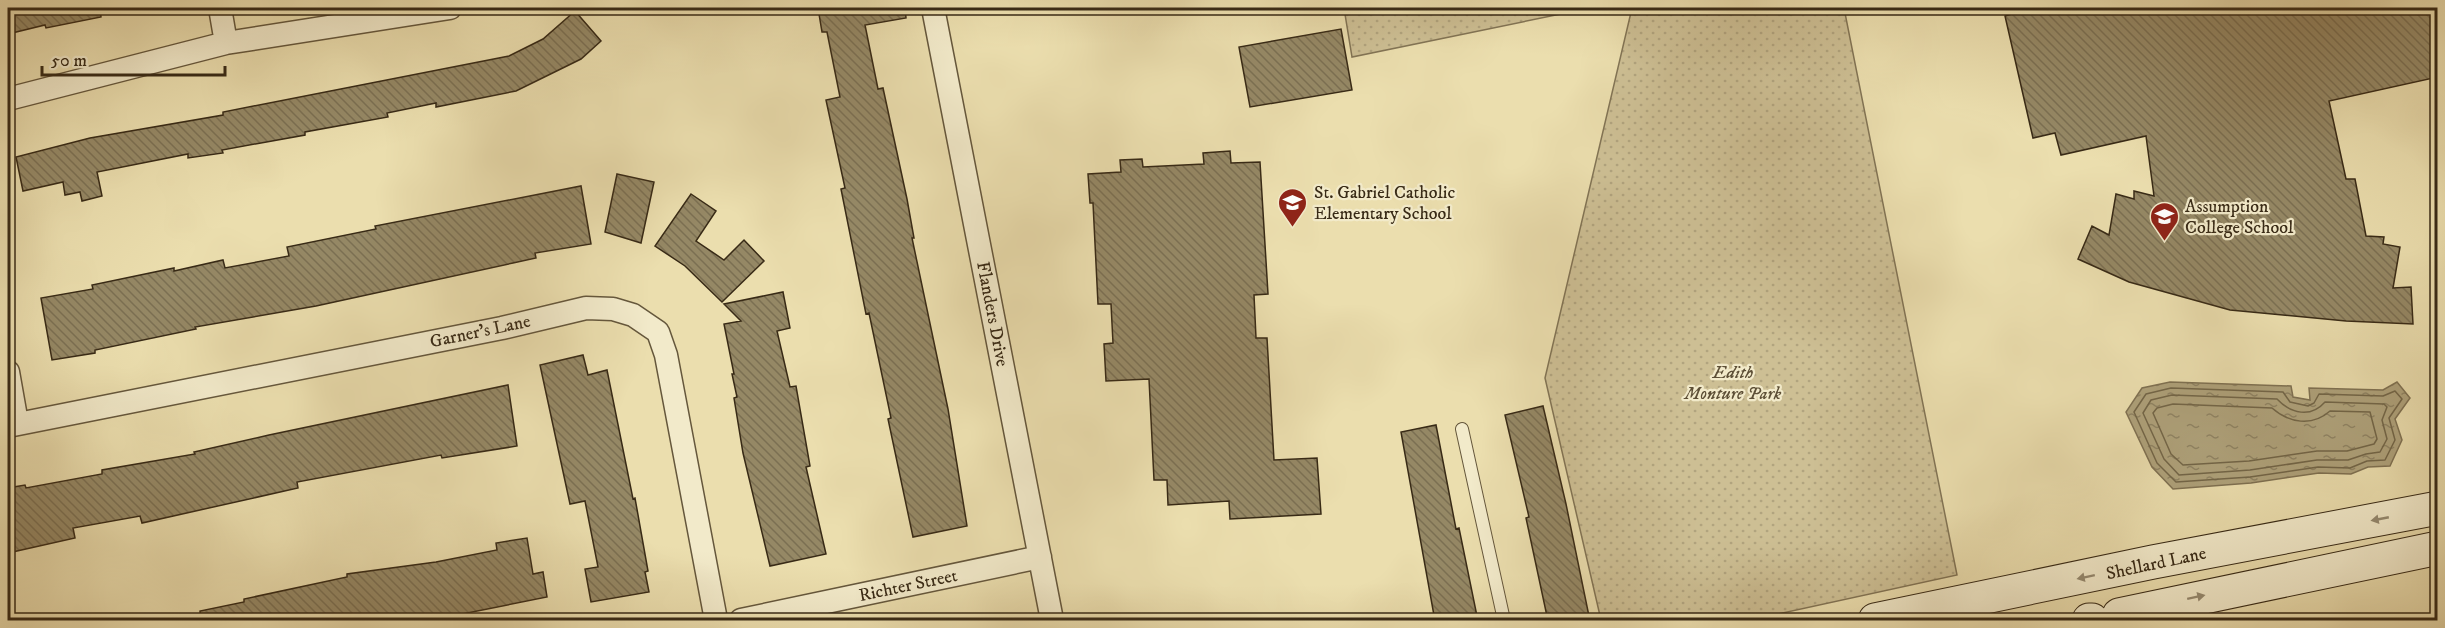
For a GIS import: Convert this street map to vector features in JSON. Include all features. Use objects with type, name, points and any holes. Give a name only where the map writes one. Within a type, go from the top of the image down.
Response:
[{"type":"main road","name":"Shellard Lane","points":[[1875,621],[2153,562],[2438,508]]},
{"type":"main road","points":[[2100,619],[2438,548]]},
{"type":"street","points":[[220,8],[226,43]]},
{"type":"street","points":[[8,99],[226,43],[450,8]]},
{"type":"street","name":"Flanders Drive","points":[[933,8],[1052,621]]},
{"type":"street","name":"Garner's Lane","points":[[12,424],[490,330],[586,308],[613,309],[633,315],[658,332],[666,355],[716,621]]},
{"type":"street","points":[[8,372],[12,424]]},
{"type":"street","name":"Richter Street","points":[[741,621],[1040,557]]},
{"type":"lane","points":[[1462,429],[1504,621]]},
{"type":"green space","points":[[1344,8],[1590,8],[1352,57]]},
{"type":"green space","name":"Edith Monture Park","points":[[1632,8],[1844,8],[1957,575],[1751,620],[1601,620],[1545,378]]},
{"type":"water","points":[[2170,382],[2291,386],[2293,397],[2310,400],[2309,388],[2383,390],[2397,382],[2410,398],[2395,419],[2402,440],[2390,466],[2368,467],[2351,474],[2319,473],[2251,483],[2173,489],[2152,467],[2126,412],[2142,388]]},
{"type":"building","points":[[8,8],[100,8],[101,17],[46,28],[45,25],[8,34]]},
{"type":"building","points":[[818,8],[905,8],[906,18],[865,25],[878,89],[883,88],[907,199],[914,238],[912,238],[948,409],[967,526],[913,537],[888,419],[891,418],[869,313],[866,314],[841,189],[845,188],[826,100],[840,97],[827,32],[822,32]]},
{"type":"building","points":[[2032,8],[2438,8],[2438,77],[2329,101],[2346,179],[2355,179],[2366,236],[2384,237],[2383,244],[2400,247],[2393,288],[2411,287],[2413,324],[2346,321],[2230,310],[2129,282],[2078,259],[2092,226],[2109,235],[2116,194],[2134,199],[2134,191],[2154,196],[2146,136],[2061,155],[2055,133],[2033,138],[2005,16]]},
{"type":"building","points":[[575,11],[601,41],[581,59],[516,91],[436,107],[436,103],[387,113],[388,117],[222,150],[223,153],[188,158],[188,154],[97,172],[102,196],[82,201],[80,192],[65,195],[63,182],[23,191],[16,157],[90,138],[223,115],[223,112],[509,56],[543,39]]},
{"type":"building","points":[[1341,29],[1352,90],[1250,107],[1239,47]]},
{"type":"building","points":[[1230,151],[1231,163],[1260,162],[1268,294],[1254,295],[1256,338],[1267,338],[1274,460],[1317,458],[1321,514],[1230,519],[1229,501],[1168,505],[1167,480],[1154,480],[1149,379],[1106,381],[1104,344],[1113,343],[1111,304],[1098,304],[1093,203],[1090,203],[1088,174],[1121,172],[1120,160],[1142,159],[1143,167],[1204,164],[1203,153]]},
{"type":"building","points":[[617,174],[654,182],[641,243],[605,232]]},
{"type":"building","points":[[581,186],[591,244],[535,253],[536,258],[316,306],[195,327],[196,329],[95,350],[95,353],[52,360],[41,298],[93,289],[92,285],[174,268],[174,271],[223,260],[225,268],[289,256],[287,247],[376,229],[375,226]]},
{"type":"building","points":[[691,194],[716,211],[696,241],[724,260],[744,240],[764,261],[722,302],[685,266],[655,246]]},
{"type":"building","points":[[783,292],[790,328],[777,331],[790,387],[796,386],[810,466],[806,467],[826,554],[770,566],[743,453],[734,398],[737,397],[732,374],[734,374],[724,324],[741,321],[724,304]]},
{"type":"building","points":[[583,355],[588,375],[607,370],[633,499],[635,498],[648,571],[645,572],[649,592],[591,602],[585,569],[598,567],[585,501],[570,504],[540,365]]},
{"type":"building","points":[[508,385],[517,446],[442,458],[441,455],[297,482],[298,488],[142,523],[140,516],[73,528],[75,538],[8,553],[8,488],[25,485],[26,488],[102,474],[102,470],[195,454],[194,452],[269,435]]},
{"type":"building","points":[[1543,406],[1590,621],[1548,621],[1526,518],[1529,517],[1505,415]]},
{"type":"building","points":[[1436,425],[1456,529],[1459,528],[1478,621],[1435,621],[1401,432]]},
{"type":"building","points":[[527,538],[533,574],[543,572],[547,597],[427,621],[201,621],[200,611],[244,602],[244,599],[347,577],[347,574],[436,562],[497,550],[496,543]]},
{"type":"place","name":"St. Gabriel Catholic Elementary School","points":[[1293,228]]},
{"type":"place","name":"Assumption College School","points":[[2164,242]]}]
